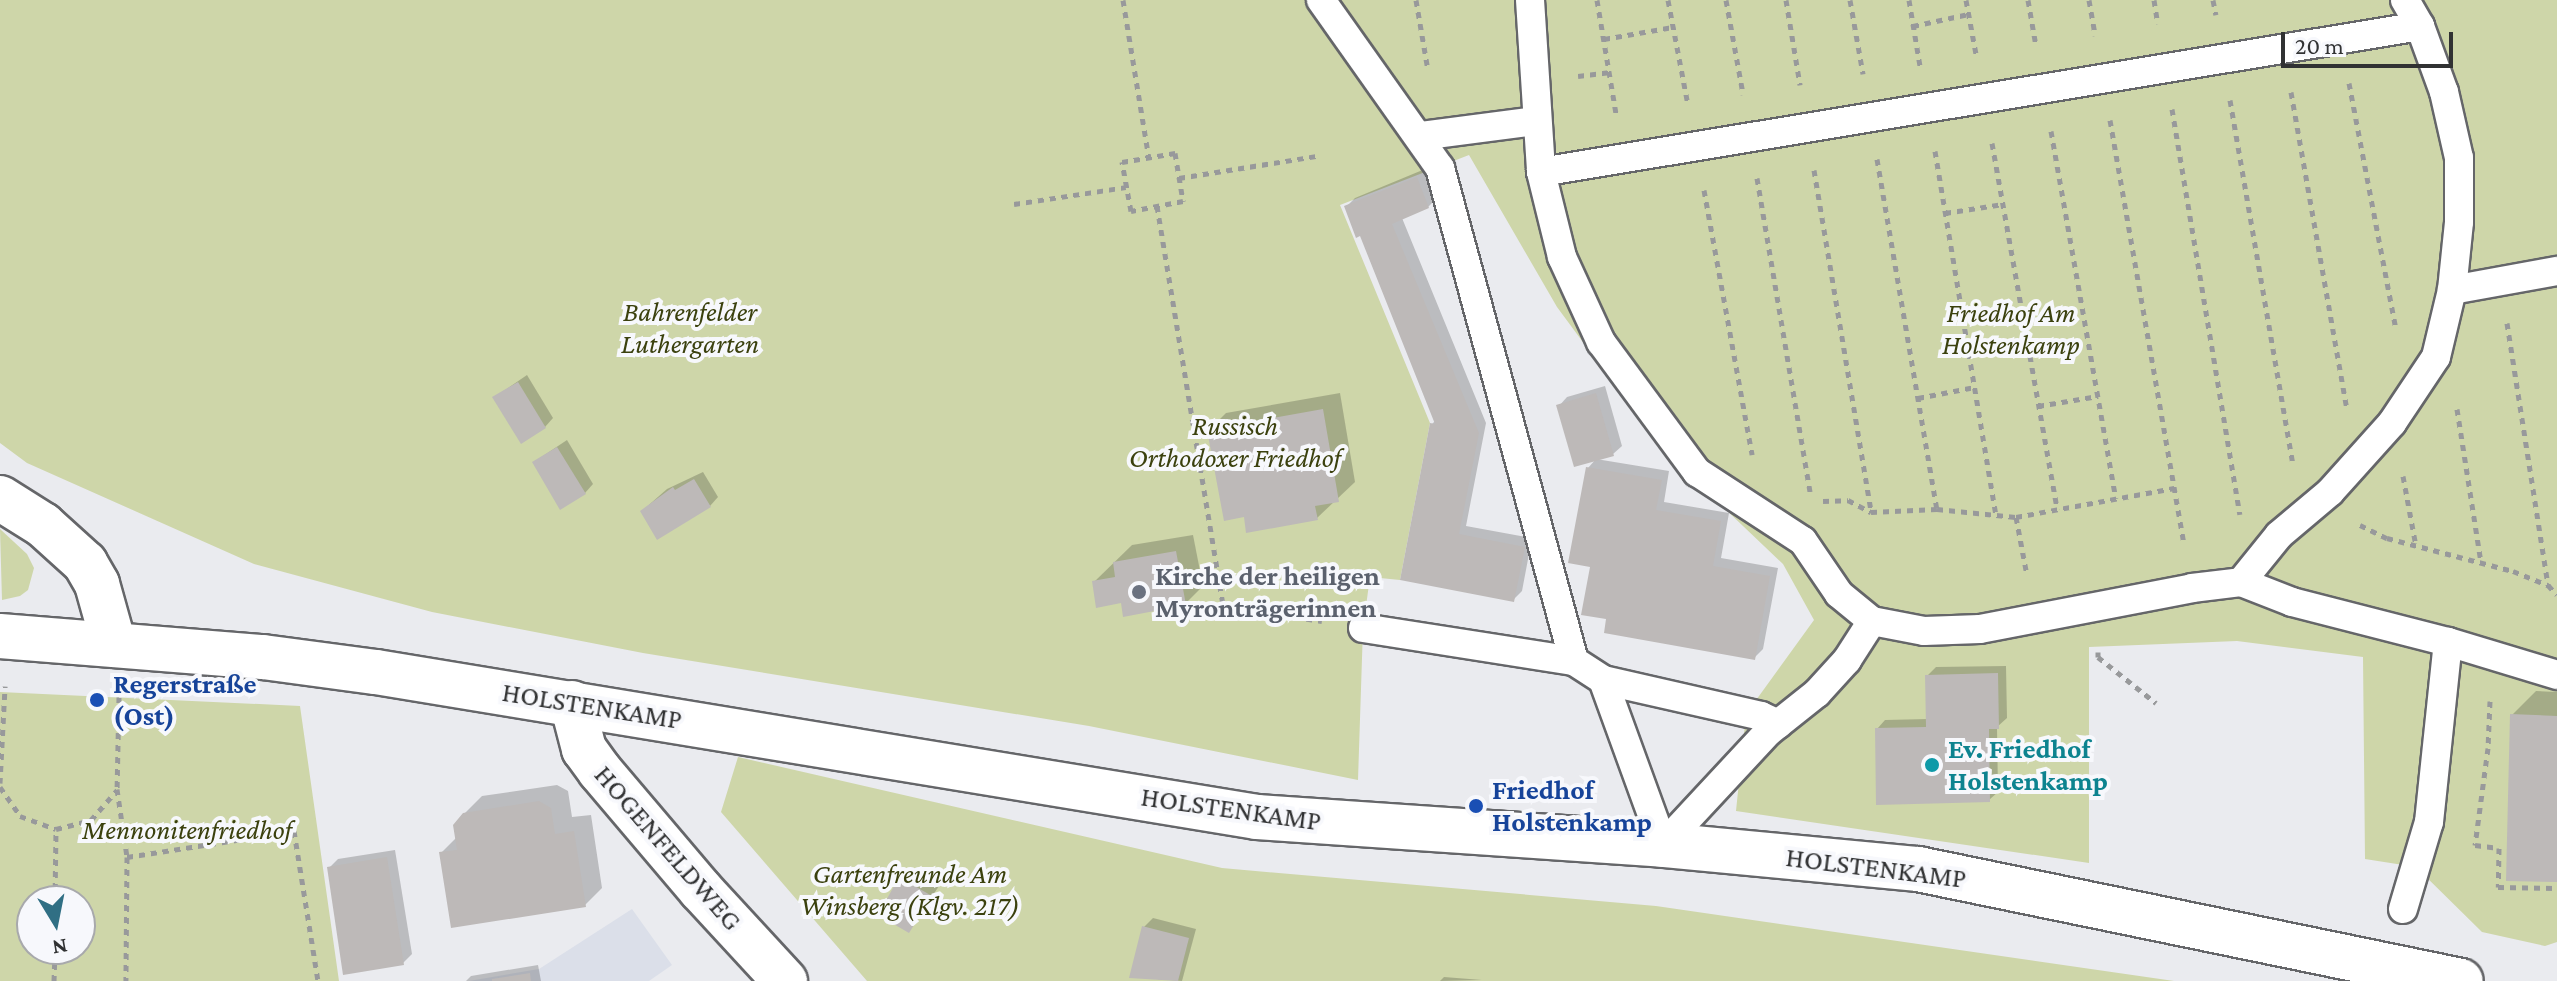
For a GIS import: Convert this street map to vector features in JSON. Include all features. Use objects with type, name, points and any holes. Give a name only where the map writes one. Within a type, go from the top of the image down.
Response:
[{"type":"street","points":[[0,498],[43,525],[85,563],[97,584],[114,645]]},
{"type":"street","name":"HOLSTENKAMP","points":[[3,655],[114,645],[277,659],[572,703],[1257,817],[1663,845],[1918,869],[2461,981]]},
{"type":"street","name":"HOGENFELDWEG","points":[[572,703],[584,749],[600,771],[701,890],[785,981]]},
{"type":"lane","points":[[1321,0],[1440,168],[1574,661]]},
{"type":"lane","points":[[1530,0],[1541,172],[1562,257],[1601,342],[1697,472],[1803,541],[1839,594],[1872,621],[1924,631],[1980,629],[2192,588],[2241,582],[2292,602],[2448,642],[2557,675]]},
{"type":"lane","points":[[2241,582],[2279,535],[2330,492],[2401,412],[2436,357],[2452,290],[2459,222],[2459,158],[2444,92],[2420,26],[2405,0]]},
{"type":"lane","points":[[1541,172],[2420,26]]},
{"type":"lane","points":[[1420,136],[1536,121]]},
{"type":"lane","points":[[2452,290],[2557,271]]},
{"type":"lane","points":[[1603,680],[1663,845],[1778,724],[1817,693],[1847,660],[1872,621]]},
{"type":"lane","points":[[1363,628],[1574,661],[1603,680],[1761,716],[1778,724]]},
{"type":"lane","points":[[2403,909],[2429,822],[2448,642]]},
{"type":"path","points":[[1123,0],[1149,158]]},
{"type":"path","points":[[1597,0],[1624,159]]},
{"type":"path","points":[[1668,0],[1764,518]]},
{"type":"path","points":[[1726,0],[1813,505],[1848,500],[1871,512],[1937,509],[2016,517],[2174,488]]},
{"type":"path","points":[[1786,0],[1871,512]]},
{"type":"path","points":[[1850,0],[1937,509]]},
{"type":"path","points":[[1909,0],[1996,516]]},
{"type":"path","points":[[1966,0],[2057,509]]},
{"type":"path","points":[[2028,0],[2116,498]]},
{"type":"path","points":[[2089,0],[2192,588]]},
{"type":"path","points":[[2154,0],[2242,525]]},
{"type":"path","points":[[2213,0],[2302,517]]},
{"type":"path","points":[[1913,26],[1969,14]]},
{"type":"path","points":[[1604,39],[1673,27]]},
{"type":"path","points":[[2341,39],[2401,412],[2416,546]]},
{"type":"path","points":[[2283,48],[2356,463]]},
{"type":"path","points":[[1175,153],[1183,201],[1131,211],[1122,162],[1149,158],[1175,153]]},
{"type":"path","points":[[1179,178],[1317,156]]},
{"type":"path","points":[[1014,204],[1126,187]]},
{"type":"path","points":[[1945,213],[2003,204]]},
{"type":"path","points":[[1157,206],[1223,606],[1363,628]]},
{"type":"path","points":[[2500,282],[2548,585]]},
{"type":"path","points":[[2436,357],[2453,385],[2481,562]]},
{"type":"path","points":[[1918,398],[1975,387]]},
{"type":"path","points":[[2038,406],[2098,396]]},
{"type":"path","points":[[2330,492],[2344,513],[2364,528],[2548,585],[2557,595]]},
{"type":"path","points":[[2016,517],[2035,618]]},
{"type":"path","points":[[2094,606],[2098,657],[2156,703]]},
{"type":"path","points":[[3,655],[0,785],[20,816],[56,829],[91,820],[117,789]]},
{"type":"path","points":[[120,693],[117,789],[127,857],[126,981]]},
{"type":"path","points":[[2488,748],[2475,845],[2499,848],[2498,887],[2529,884],[2557,886]]},
{"type":"path","points":[[55,885],[56,829]]},
{"type":"path","points":[[127,857],[294,831],[318,981]]},
{"type":"shaded area","points":[[632,909],[672,965],[649,981],[469,981],[539,969]]},
{"type":"green space","points":[[0,0],[2557,0],[2557,942],[2545,946],[2482,932],[2416,867],[2365,859],[2363,657],[2237,641],[2089,647],[2089,863],[1736,811],[1746,714],[1814,620],[1783,564],[1661,448],[1557,307],[1469,155],[1340,205],[1430,423],[1400,580],[1370,577],[1363,628],[1358,780],[1089,726],[643,653],[432,612],[254,564],[27,463],[0,443]]},
{"type":"green space","points":[[0,529],[27,554],[34,568],[28,590],[20,596],[2,600]]},
{"type":"green space","name":"Mennonitenfriedhof","points":[[0,692],[300,706],[339,981],[0,981]]},
{"type":"green space","name":"Gartenfreunde Am Winsberg (Klgv. 217)","points":[[738,757],[1222,868],[1656,906],[2174,981],[867,981],[721,812]]},
{"type":"building","points":[[1417,177],[1429,208],[1392,224],[1479,433],[1459,534],[1525,547],[1514,602],[1400,580],[1430,423],[1435,424],[1360,236],[1356,238],[1344,206]]},
{"type":"building","points":[[518,382],[546,428],[521,444],[492,397]]},
{"type":"building","points":[[1596,393],[1614,456],[1574,467],[1556,405]]},
{"type":"building","points":[[1323,409],[1339,502],[1315,506],[1318,520],[1246,533],[1244,517],[1224,521],[1207,430]]},
{"type":"building","points":[[557,447],[586,494],[560,510],[532,462]]},
{"type":"building","points":[[1586,467],[1662,480],[1656,510],[1721,521],[1713,566],[1770,576],[1755,660],[1604,633],[1606,619],[1581,615],[1590,567],[1568,563]]},
{"type":"building","points":[[694,479],[711,507],[657,540],[640,511],[673,487],[675,490]]},
{"type":"building","name":"Kirche der heiligen Myronträgerinnen","points":[[1176,551],[1186,605],[1123,617],[1121,603],[1096,608],[1092,581],[1115,577],[1113,562]]},
{"type":"building","name":"Ev. Friedhof Holstenkamp","points":[[1998,673],[1999,729],[1989,729],[1990,802],[1876,805],[1875,728],[1926,727],[1925,675]]},
{"type":"building","points":[[2510,714],[2557,716],[2557,882],[2506,881]]},
{"type":"building","points":[[539,801],[551,808],[555,834],[574,831],[586,907],[451,928],[439,852],[457,850],[453,825],[463,813]]},
{"type":"building","points":[[387,857],[404,965],[343,975],[327,867]]},
{"type":"building","points":[[899,877],[932,896],[909,933],[878,915]]},
{"type":"building","points":[[1142,926],[1189,938],[1178,981],[1129,978]]},
{"type":"building","points":[[530,973],[531,981],[492,981],[492,979]]},
{"type":"place","name":"Kirche der heiligen Myronträgerinnen","points":[[1139,592]]},
{"type":"place","name":"Regerstraße (Ost)","points":[[97,700]]},
{"type":"place","name":"Ev. Friedhof Holstenkamp","points":[[1932,765]]},
{"type":"place","name":"Friedhof Holstenkamp","points":[[1476,806]]},
{"type":"park label","name":"Bahrenfelder Luthergarten","points":[[690,328]]},
{"type":"park label","name":"Friedhof Am Holstenkamp","points":[[2011,329]]},
{"type":"park label","name":"Russisch Orthodoxer Friedhof","points":[[1235,442]]}]
